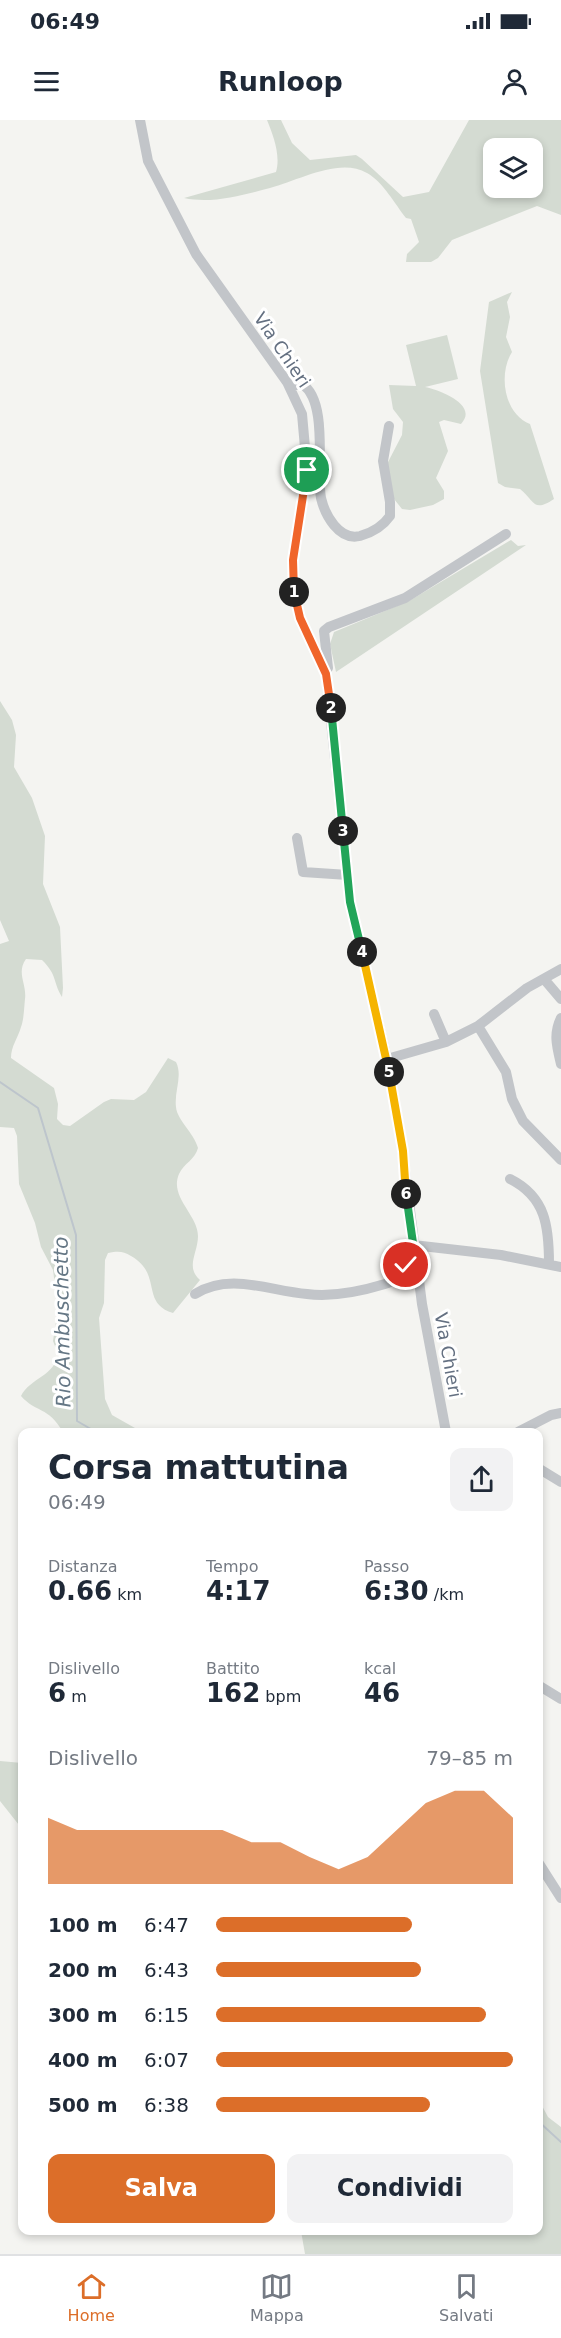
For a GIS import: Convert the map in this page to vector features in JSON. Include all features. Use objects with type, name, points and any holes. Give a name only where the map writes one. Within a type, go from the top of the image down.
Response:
[{"type":"street","name":"Via Chieri","points":[[140,120],[148,160],[196,254],[290,386],[302,414],[307,454],[304,495],[293,560],[293,587],[300,618],[326,674],[350,902],[387,1059],[403,1151],[413,1245],[428,1345],[445,1428]]},
{"type":"street","points":[[290,386],[302,384],[310,391],[321,441],[321,496],[334,524],[344,534],[356,537],[369,533],[390,516],[383,461],[389,426]]},
{"type":"street","points":[[326,674],[328,668],[324,631],[329,627],[405,598],[506,534]]},
{"type":"street","points":[[297,838],[303,872],[348,875]]},
{"type":"street","points":[[387,1059],[446,1042],[478,1026],[527,988],[561,969]]},
{"type":"street","points":[[544,979],[561,999]]},
{"type":"street","points":[[434,1014],[446,1042]]},
{"type":"street","points":[[561,1018],[556,1028],[556,1042],[561,1064]]},
{"type":"street","points":[[478,1026],[506,1072],[512,1099],[523,1121],[561,1160]]},
{"type":"street","points":[[510,1179],[520,1184],[540,1204],[549,1246],[549,1264]]},
{"type":"street","points":[[413,1245],[501,1255],[561,1267]]},
{"type":"street","points":[[195,1294],[207,1287],[231,1283],[309,1295],[348,1291],[395,1280],[415,1257]]},
{"type":"street","points":[[526,1428],[551,1415],[561,1413]]},
{"type":"street","points":[[543,1471],[561,1482]]},
{"type":"street","points":[[543,1688],[561,1699]]},
{"type":"street","points":[[543,1870],[561,1898]]},
{"type":"shaded area","points":[[267,120],[281,120],[292,143],[310,160],[356,155],[403,197],[429,192],[469,120],[561,120],[561,215],[537,206],[452,240],[438,258],[431,262],[406,262],[407,254],[419,242],[411,219],[406,218],[373,177],[356,169],[331,169],[270,188],[227,198],[195,200],[184,198],[276,172],[277,152]]},
{"type":"shaded area","points":[[512,292],[507,302],[510,317],[506,337],[512,352],[505,371],[506,392],[514,412],[530,424],[554,499],[542,505],[535,504],[520,489],[505,487],[498,483],[480,371],[489,302]]},
{"type":"shaded area","points":[[447,335],[458,379],[425,387],[448,395],[465,411],[461,424],[444,420],[439,422],[448,451],[436,478],[444,491],[444,499],[433,505],[410,510],[402,509],[394,499],[387,464],[402,435],[403,422],[393,409],[389,385],[416,386],[406,345]]},
{"type":"shaded area","points":[[511,540],[518,546],[526,545],[336,672],[330,644],[334,632],[409,601]]},
{"type":"shaded area","points":[[0,701],[12,720],[16,735],[14,767],[32,798],[45,836],[43,884],[60,927],[63,988],[62,997],[53,974],[42,960],[26,959],[22,969],[25,994],[23,1017],[11,1058],[54,1088],[58,1104],[57,1119],[63,1125],[70,1126],[104,1102],[111,1099],[134,1100],[146,1092],[168,1058],[176,1062],[178,1067],[177,1112],[198,1148],[181,1170],[177,1182],[181,1198],[197,1228],[193,1270],[200,1280],[173,1313],[157,1302],[150,1279],[141,1263],[128,1254],[120,1252],[108,1253],[105,1260],[104,1303],[99,1318],[105,1399],[112,1415],[135,1428],[60,1428],[52,1418],[21,1396],[56,1361],[58,1354],[53,1341],[58,1309],[53,1270],[41,1247],[35,1223],[19,1184],[17,1136],[14,1128],[0,1127],[0,944],[9,941],[0,920]]},
{"type":"shaded area","points":[[0,1761],[18,1763],[18,1824],[0,1801]]},
{"type":"shaded area","points":[[543,2108],[548,2117],[561,2127],[561,2254],[305,2254],[302,2235],[543,2235]]},
{"type":"waterway","name":"Rio Ambuschetto","points":[[0,1082],[38,1108],[76,1235],[77,1421],[89,1428]]},
{"type":"waterway","name":"Rio Ambuschetto","points":[[543,2126],[561,2142]]},
{"type":"route","points":[[307,470],[293,560],[293,587],[300,618],[309,640],[322,661],[326,674],[338,767],[350,902],[387,1059],[403,1151],[405,1187],[415,1257],[406,1265]]}]
